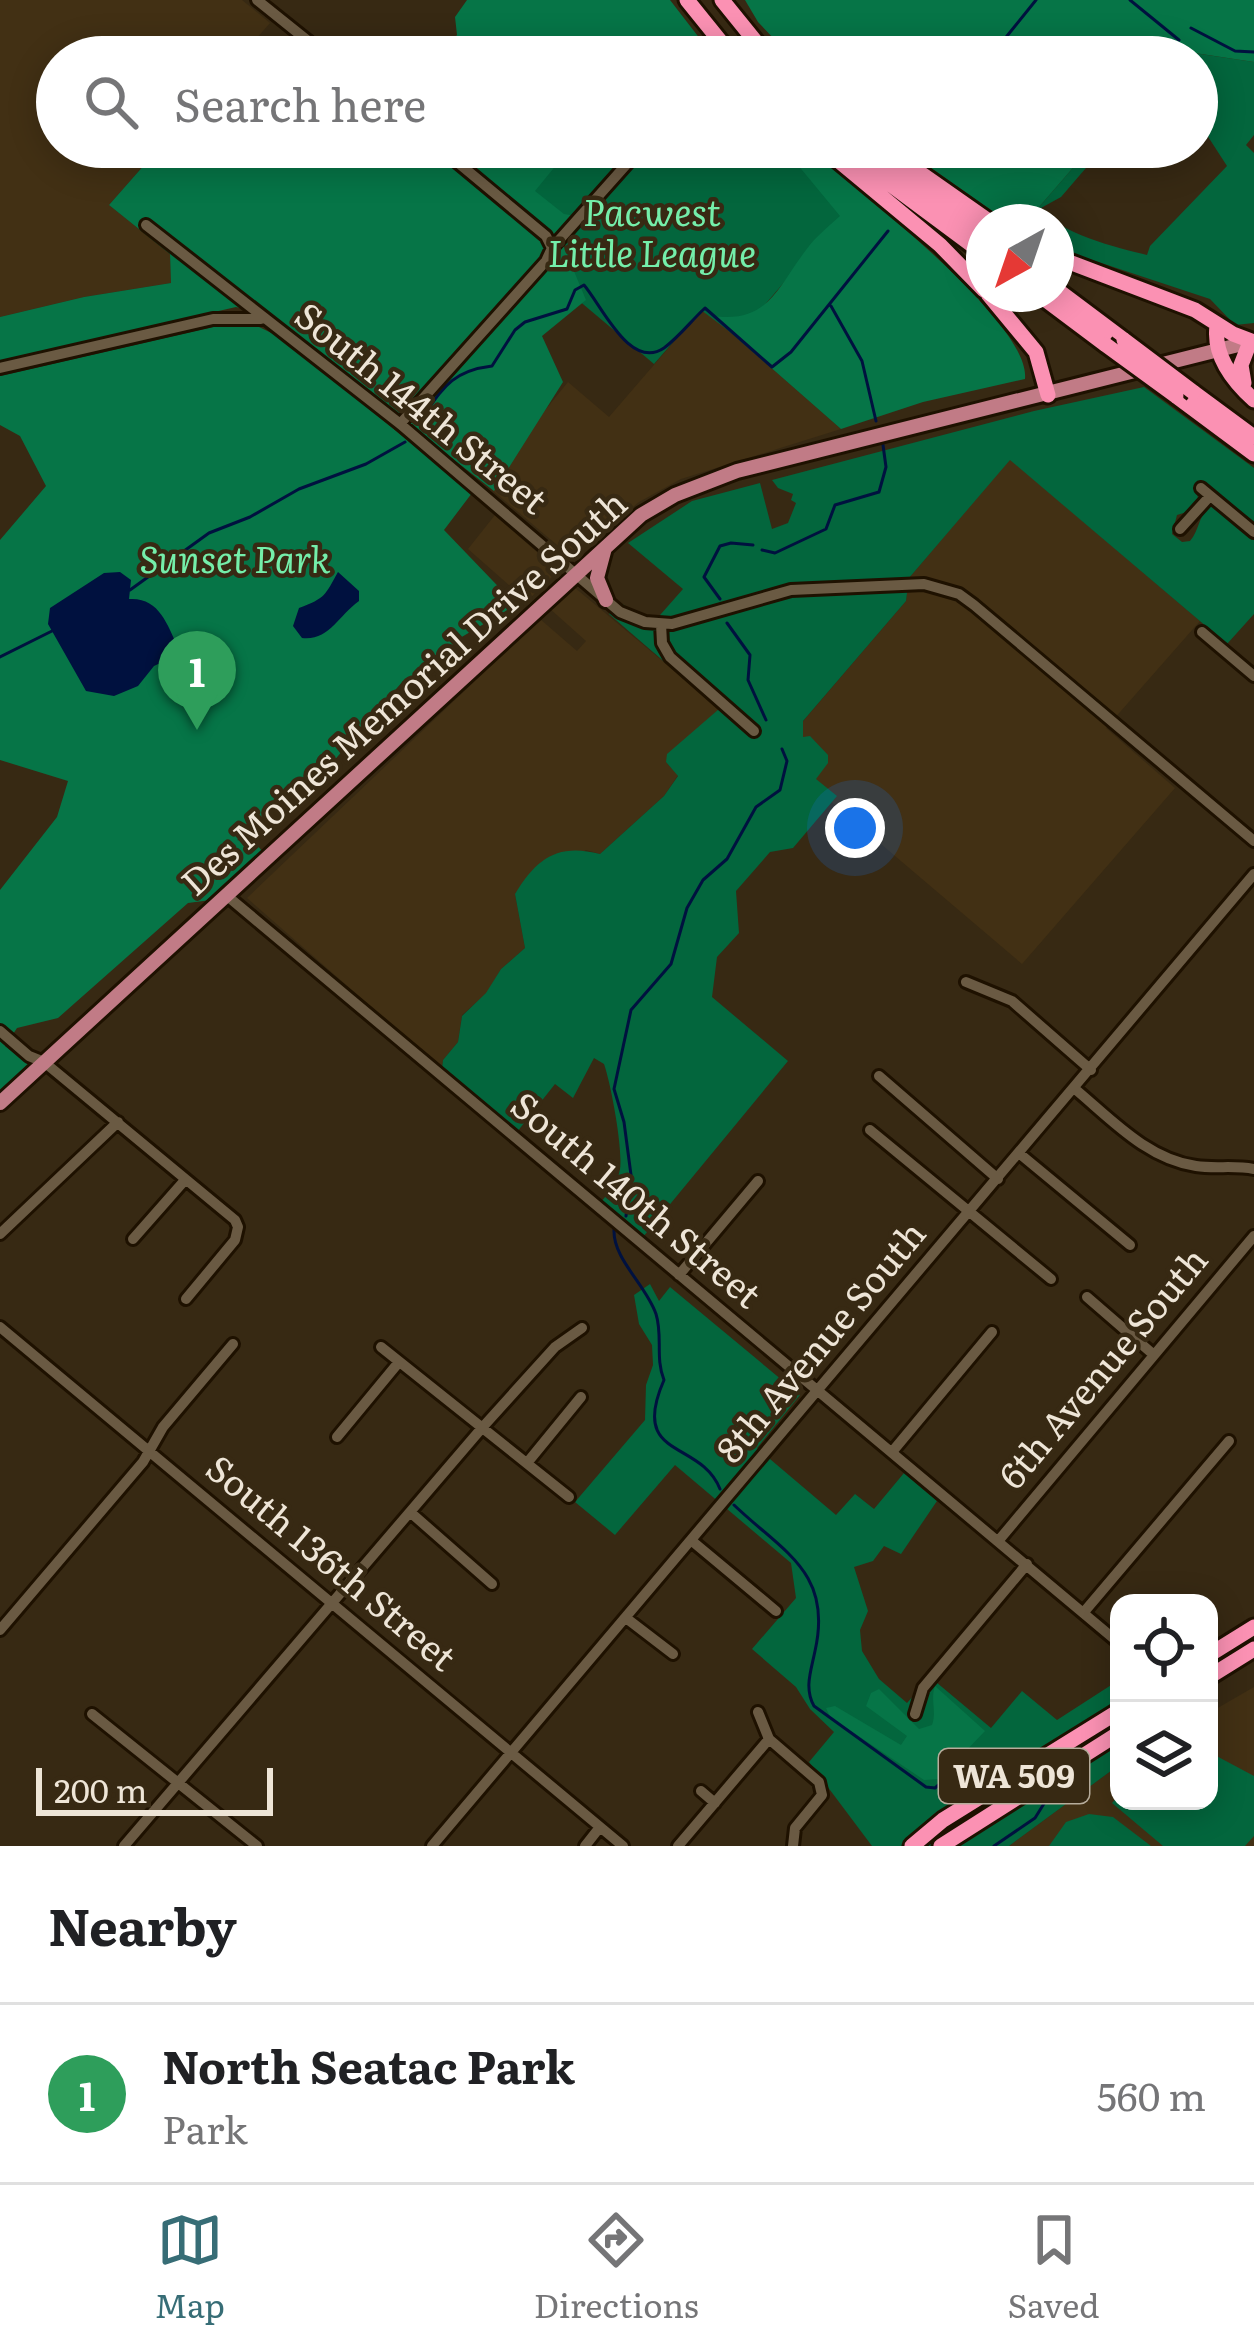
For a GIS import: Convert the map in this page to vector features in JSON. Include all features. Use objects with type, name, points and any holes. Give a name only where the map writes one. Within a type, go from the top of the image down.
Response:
[{"type":"highway","points":[[687,0],[716,36]]},
{"type":"highway","points":[[722,0],[751,36]]},
{"type":"highway","points":[[847,168],[966,272]]},
{"type":"highway","points":[[868,168],[966,241]]},
{"type":"highway","points":[[892,168],[966,223]]},
{"type":"highway","points":[[913,168],[966,205]]},
{"type":"highway","points":[[1074,264],[1195,310],[1252,342],[1240,374],[1254,398]]},
{"type":"highway","points":[[1074,302],[1254,454]]},
{"type":"highway","points":[[1003,312],[1036,352],[1048,395]]},
{"type":"highway","points":[[1062,312],[1106,345],[1254,437]]},
{"type":"highway","points":[[1217,326],[1218,350],[1254,398]]},
{"type":"highway","points":[[1218,1649],[1254,1627]]},
{"type":"highway","points":[[1218,1671],[1254,1649]]},
{"type":"highway","name":"WA 509","points":[[912,1846],[943,1820],[1110,1717]]},
{"type":"highway","name":"WA 509","points":[[941,1846],[1110,1739]]},
{"type":"main road","name":"Des Moines Memorial Drive South","points":[[0,1102],[641,515],[675,495],[737,470],[1252,342]]},
{"type":"main road","points":[[606,545],[597,578],[606,600]]},
{"type":"street","points":[[257,0],[302,36]]},
{"type":"street","points":[[464,168],[546,236],[552,248]]},
{"type":"street","points":[[400,424],[623,168]]},
{"type":"street","name":"South 144th Street","points":[[146,225],[400,424],[606,600],[633,618],[661,624]]},
{"type":"street","points":[[1,368],[213,319],[262,320]]},
{"type":"street","points":[[1180,529],[1206,492],[1254,532]]},
{"type":"street","points":[[754,731],[670,657],[662,643],[661,624],[693,621],[810,587],[924,584],[959,594],[1254,841]]},
{"type":"street","points":[[1202,632],[1254,676]]},
{"type":"street","name":"8th Avenue South","points":[[432,1846],[1254,874]]},
{"type":"street","name":"South 140th Street","points":[[226,895],[1110,1635]]},
{"type":"street","points":[[966,982],[1012,1001],[1091,1070]]},
{"type":"street","points":[[0,1031],[224,1209],[238,1228],[235,1240],[186,1298]]},
{"type":"street","points":[[879,1076],[998,1179]]},
{"type":"street","points":[[1075,1089],[1136,1140],[1170,1160],[1201,1167],[1254,1169]]},
{"type":"street","points":[[0,1234],[118,1122]]},
{"type":"street","points":[[870,1130],[1052,1279]]},
{"type":"street","points":[[1019,1154],[1130,1245]]},
{"type":"street","points":[[133,1239],[184,1180]]},
{"type":"street","points":[[680,1275],[758,1180]]},
{"type":"street","name":"6th Avenue South","points":[[999,1540],[1254,1236]]},
{"type":"street","points":[[1087,1297],[1154,1354]]},
{"type":"street","name":"South 136th Street","points":[[0,1327],[622,1846]]},
{"type":"street","points":[[124,1846],[481,1429],[555,1347],[582,1328]]},
{"type":"street","points":[[892,1452],[992,1332]]},
{"type":"street","points":[[0,1630],[233,1344]]},
{"type":"street","points":[[381,1347],[569,1497]]},
{"type":"street","points":[[337,1437],[399,1362]]},
{"type":"street","points":[[526,1463],[581,1397]]},
{"type":"street","points":[[1084,1612],[1229,1441]]},
{"type":"street","points":[[410,1512],[492,1584]]},
{"type":"street","points":[[692,1541],[776,1611]]},
{"type":"street","points":[[915,1714],[923,1688],[1027,1564]]},
{"type":"street","points":[[626,1618],[673,1654]]},
{"type":"street","points":[[758,1712],[770,1739],[819,1782],[822,1795],[796,1828],[793,1846]]},
{"type":"street","points":[[92,1714],[257,1846]]},
{"type":"street","points":[[678,1846],[770,1739]]},
{"type":"street","points":[[701,1791],[715,1803]]},
{"type":"street","points":[[585,1846],[600,1827]]},
{"type":"shaded area","points":[[0,0],[242,0],[270,23],[259,36],[36,36],[36,168],[142,168],[109,205],[170,254],[171,283],[0,317]]},
{"type":"shaded area","points":[[703,308],[841,429],[681,479],[639,502],[570,556],[485,484],[568,382],[609,417]]},
{"type":"shaded area","points":[[1010,459],[1200,621],[1106,728],[1175,788],[1022,964],[775,754],[906,601],[909,578]]},
{"type":"shaded area","points":[[495,515],[553,566],[553,576],[527,601],[468,549]]},
{"type":"shaded area","points":[[574,587],[720,709],[666,762],[678,775],[664,796],[600,854],[586,850],[515,894],[525,948],[462,1015],[458,1042],[443,1060],[442,1069],[247,898],[540,619],[577,651],[586,641],[549,608]]},
{"type":"shaded area","points":[[1254,1687],[1254,1846],[1009,1846],[1110,1772],[1110,1810],[1218,1810],[1218,1708]]},
{"type":"green space","points":[[467,0],[670,0],[698,36],[456,36],[455,17]]},
{"type":"green space","points":[[745,0],[1254,0],[1254,62],[1218,57],[1218,36],[771,36]]},
{"type":"green space","points":[[1218,57],[1254,62],[1254,135],[1246,145],[1254,153],[1254,323],[1235,325],[1210,299],[1074,254],[1074,232],[1147,255],[1150,246],[1227,166],[1218,152]]},
{"type":"green space","points":[[142,168],[554,168],[535,191],[564,214],[576,216],[559,235],[586,300],[542,336],[563,382],[494,491],[268,315],[236,307],[0,361],[0,317],[171,283],[170,254],[109,205]]},
{"type":"green space","name":"Pacwest Little League","points":[[549,168],[813,168],[853,202],[737,337],[701,310],[654,364],[545,272],[566,246],[518,204]]},
{"type":"green space","points":[[800,168],[833,168],[966,286],[966,312],[989,312],[1019,354],[1025,379],[923,402],[841,429],[712,316],[731,317],[759,309],[840,216]]},
{"type":"green space","points":[[931,168],[1073,168],[1042,204],[982,204]]},
{"type":"green space","points":[[1073,168],[1086,168],[1061,197],[1042,204]]},
{"type":"green space","name":"Sunset Park","points":[[230,323],[259,327],[282,338],[472,493],[444,530],[516,605],[460,638],[425,672],[403,681],[325,771],[237,840],[256,844],[263,852],[211,900],[188,903],[58,1018],[17,1028],[5,1046],[32,1067],[0,1096],[0,890],[57,817],[68,781],[0,760],[0,540],[46,486],[20,436],[0,425],[0,376]]},
{"type":"green space","points":[[1144,387],[1254,468],[1254,527],[1204,485],[1197,494],[1199,502],[1177,515],[1172,534],[1182,542],[1190,541],[1205,511],[1217,507],[1254,540],[1254,614],[1227,644],[1010,460],[909,578],[906,601],[803,721],[803,737],[810,736],[828,755],[816,779],[837,796],[793,848],[770,852],[736,891],[739,933],[717,957],[712,997],[788,1061],[643,1237],[601,1202],[620,1169],[616,1116],[604,1064],[594,1058],[573,1098],[555,1084],[517,1132],[442,1069],[443,1060],[458,1042],[462,1016],[525,948],[515,894],[523,881],[540,863],[560,852],[600,854],[664,796],[678,776],[666,762],[667,754],[719,709],[609,614],[619,602],[653,623],[683,589],[628,543],[692,501],[760,483],[772,529],[788,523],[796,503],[791,500],[793,494],[772,480]]},
{"type":"green space","points":[[650,1284],[659,1301],[670,1287],[800,1395],[757,1448],[836,1515],[855,1494],[874,1509],[904,1473],[937,1501],[901,1554],[884,1546],[873,1561],[854,1567],[868,1611],[860,1630],[862,1651],[879,1679],[907,1703],[930,1677],[991,1728],[1022,1691],[1057,1720],[1110,1686],[1110,1772],[1009,1846],[872,1846],[809,1762],[834,1732],[796,1687],[752,1649],[796,1598],[791,1563],[675,1465],[615,1535],[575,1502],[645,1420],[652,1345],[639,1324],[634,1295]]},
{"type":"green space","points":[[935,1686],[985,1731],[939,1779],[924,1780],[830,1717],[826,1708],[835,1706],[901,1745],[907,1736],[866,1706],[871,1693],[879,1689],[919,1729],[932,1725]]},
{"type":"green space","points":[[1218,1757],[1254,1776],[1254,1836],[1245,1846],[1163,1846],[1120,1810],[1218,1810]]},
{"type":"green space","points":[[1089,1814],[1113,1817],[1151,1846],[1049,1846],[1066,1822]]},
{"type":"water","points":[[120,572],[131,580],[129,599],[155,607],[178,647],[138,686],[114,696],[86,691],[48,624],[50,608],[104,573]]},
{"type":"water","points":[[338,572],[359,591],[359,601],[326,632],[302,638],[293,626],[299,608],[324,595]]},
{"type":"waterway","points":[[1007,36],[1036,0]]},
{"type":"waterway","points":[[1130,0],[1174,36]]},
{"type":"waterway","points":[[1191,28],[1206,36]]},
{"type":"waterway","points":[[1218,42],[1235,51],[1254,52]]},
{"type":"waterway","points":[[419,422],[448,384],[466,372],[492,366],[515,330],[525,322],[567,309],[575,290],[584,285],[618,333],[640,351],[664,348],[705,308],[772,367],[791,352],[888,231]]},
{"type":"waterway","points":[[831,306],[862,361],[876,421]]},
{"type":"waterway","points":[[130,590],[209,533],[405,442]]},
{"type":"waterway","points":[[762,550],[775,553],[826,529],[835,505],[879,492],[886,467],[883,445]]},
{"type":"waterway","points":[[720,599],[704,577],[720,546],[753,545]]},
{"type":"waterway","points":[[727,623],[750,655],[748,680],[766,720]]},
{"type":"waterway","points":[[0,657],[52,631]]},
{"type":"waterway","points":[[626,1216],[631,1175],[614,1089],[631,1010],[671,964],[687,908],[703,880],[727,859],[756,807],[780,790],[787,761],[782,749]]},
{"type":"waterway","points":[[614,1230],[619,1251],[658,1322],[664,1380],[655,1424],[661,1436],[698,1462],[720,1489]]},
{"type":"waterway","points":[[734,1505],[786,1551],[810,1582],[819,1624],[809,1679],[814,1706],[926,1787],[935,1788],[972,1756],[990,1754]]},
{"type":"waterway","points":[[994,1846],[1035,1818],[1045,1802],[1044,1794]]},
{"type":"place","name":"North Seatac Park","points":[[197,730]]}]
